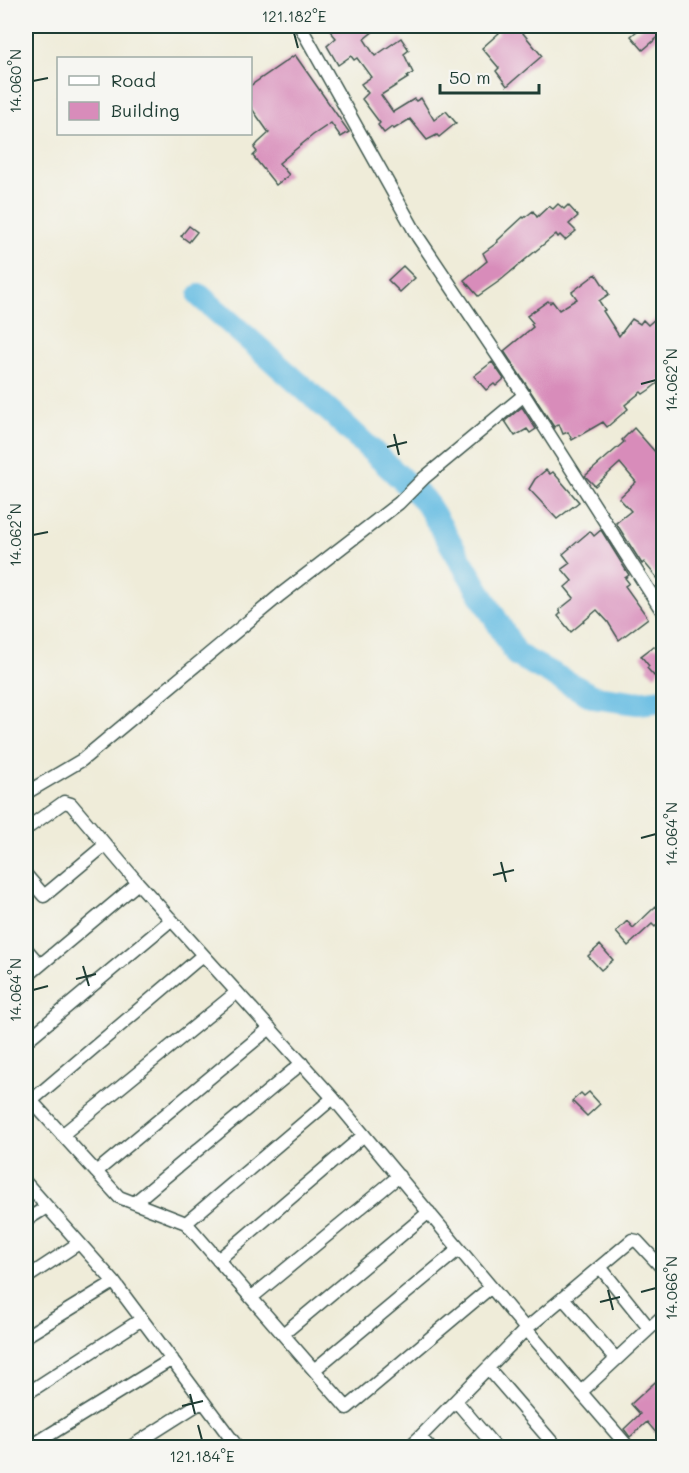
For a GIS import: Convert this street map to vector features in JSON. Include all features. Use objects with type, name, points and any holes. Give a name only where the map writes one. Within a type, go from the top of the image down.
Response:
[{"type":"street","points":[[300,26],[418,237],[524,395],[663,614]]},
{"type":"street","points":[[26,794],[82,760],[280,595],[399,503],[424,478],[524,395]]},
{"type":"street","points":[[26,829],[64,802],[68,802],[171,920],[333,1098],[526,1329],[629,1448]]},
{"type":"street","points":[[26,875],[44,896],[105,845]]},
{"type":"street","points":[[26,977],[138,883]]},
{"type":"street","points":[[26,1041],[171,920]]},
{"type":"street","points":[[26,949],[40,965]]},
{"type":"street","points":[[203,955],[28,1098],[119,1197],[186,1223],[347,1408],[491,1287]]},
{"type":"street","points":[[62,1135],[237,992]]},
{"type":"street","points":[[96,1172],[270,1028]]},
{"type":"street","points":[[134,1203],[302,1064]]},
{"type":"street","points":[[186,1223],[333,1098]]},
{"type":"street","points":[[218,1260],[364,1135]]},
{"type":"street","points":[[251,1298],[399,1176]]},
{"type":"street","points":[[26,1183],[114,1282],[203,1401],[231,1445]]},
{"type":"street","points":[[26,1220],[46,1207]]},
{"type":"street","points":[[283,1334],[429,1212]]},
{"type":"street","points":[[408,1448],[526,1329],[635,1240],[663,1270]]},
{"type":"street","points":[[26,1278],[79,1243]]},
{"type":"street","points":[[314,1370],[459,1249]]},
{"type":"street","points":[[600,1268],[649,1328]]},
{"type":"street","points":[[26,1336],[114,1282]]},
{"type":"street","points":[[563,1298],[616,1359]]},
{"type":"street","points":[[581,1392],[663,1315]]},
{"type":"street","points":[[26,1394],[142,1319]]},
{"type":"street","points":[[28,1448],[172,1359]]},
{"type":"street","points":[[488,1368],[558,1448]]},
{"type":"street","points":[[129,1448],[203,1401]]},
{"type":"street","points":[[456,1401],[496,1448]]},
{"type":"street","points":[[420,1437],[430,1448]]},
{"type":"building","points":[[326,26],[380,26],[364,39],[375,56],[401,38],[409,50],[404,54],[413,73],[381,95],[393,112],[414,99],[416,101],[421,98],[434,120],[446,111],[456,123],[439,137],[437,135],[427,140],[410,119],[384,133],[378,125],[380,123],[362,99],[368,93],[361,84],[371,77],[357,58],[354,60],[351,56],[338,65],[327,46],[336,38]]},
{"type":"building","points":[[494,26],[517,26],[542,56],[507,86],[496,71],[499,68],[482,48],[499,33]]},
{"type":"building","points":[[643,26],[663,26],[663,33],[643,50],[631,36]]},
{"type":"building","points":[[295,55],[349,132],[341,137],[331,123],[313,135],[279,163],[289,175],[276,185],[253,156],[257,152],[254,148],[269,133],[252,109],[252,85]]},
{"type":"building","points":[[558,204],[564,209],[568,205],[578,216],[569,224],[576,231],[565,240],[556,234],[478,296],[464,280],[487,261],[483,253],[498,242],[523,217],[533,211],[537,217],[549,206],[553,209]]},
{"type":"building","points":[[189,226],[197,232],[189,242],[181,236]]},
{"type":"building","points":[[403,266],[415,278],[400,292],[388,280]]},
{"type":"building","points":[[596,274],[609,294],[599,301],[619,336],[632,319],[640,324],[643,320],[648,325],[663,312],[663,379],[625,405],[628,409],[607,427],[603,422],[572,440],[568,432],[563,434],[559,424],[554,427],[504,351],[533,327],[531,324],[533,323],[527,316],[548,301],[550,303],[552,301],[559,310],[577,299],[572,292]]},
{"type":"building","points":[[492,362],[504,379],[496,386],[494,384],[486,390],[474,376]]},
{"type":"building","points":[[522,407],[536,429],[530,433],[527,429],[515,436],[505,421]]},
{"type":"building","points":[[634,428],[663,461],[659,464],[663,469],[660,471],[663,474],[663,560],[660,563],[663,567],[663,574],[658,579],[644,562],[642,564],[616,523],[631,511],[619,498],[636,482],[620,463],[595,486],[585,476],[624,442],[622,440]]},
{"type":"building","points":[[546,470],[550,474],[553,472],[579,502],[557,519],[529,489],[535,479]]},
{"type":"building","points":[[601,530],[629,575],[625,578],[629,583],[625,586],[648,618],[619,640],[597,610],[571,632],[558,616],[561,613],[559,610],[574,598],[565,587],[572,581],[562,569],[570,563],[563,554],[590,531],[594,536]]},
{"type":"building","points":[[663,642],[663,667],[654,676],[641,656]]},
{"type":"building","points":[[656,906],[663,914],[663,918],[655,927],[652,924],[628,946],[616,932],[627,921],[633,928]]},
{"type":"building","points":[[600,945],[613,960],[601,970],[588,956]]},
{"type":"building","points":[[589,1092],[600,1104],[587,1116],[572,1101],[581,1093],[584,1096]]},
{"type":"building","points":[[663,1375],[663,1441],[647,1422],[630,1437],[624,1429],[640,1414],[631,1404]]},
{"type":"waterway","points":[[200,296],[334,415],[426,502],[517,655],[594,697],[638,703],[664,700]]}]
